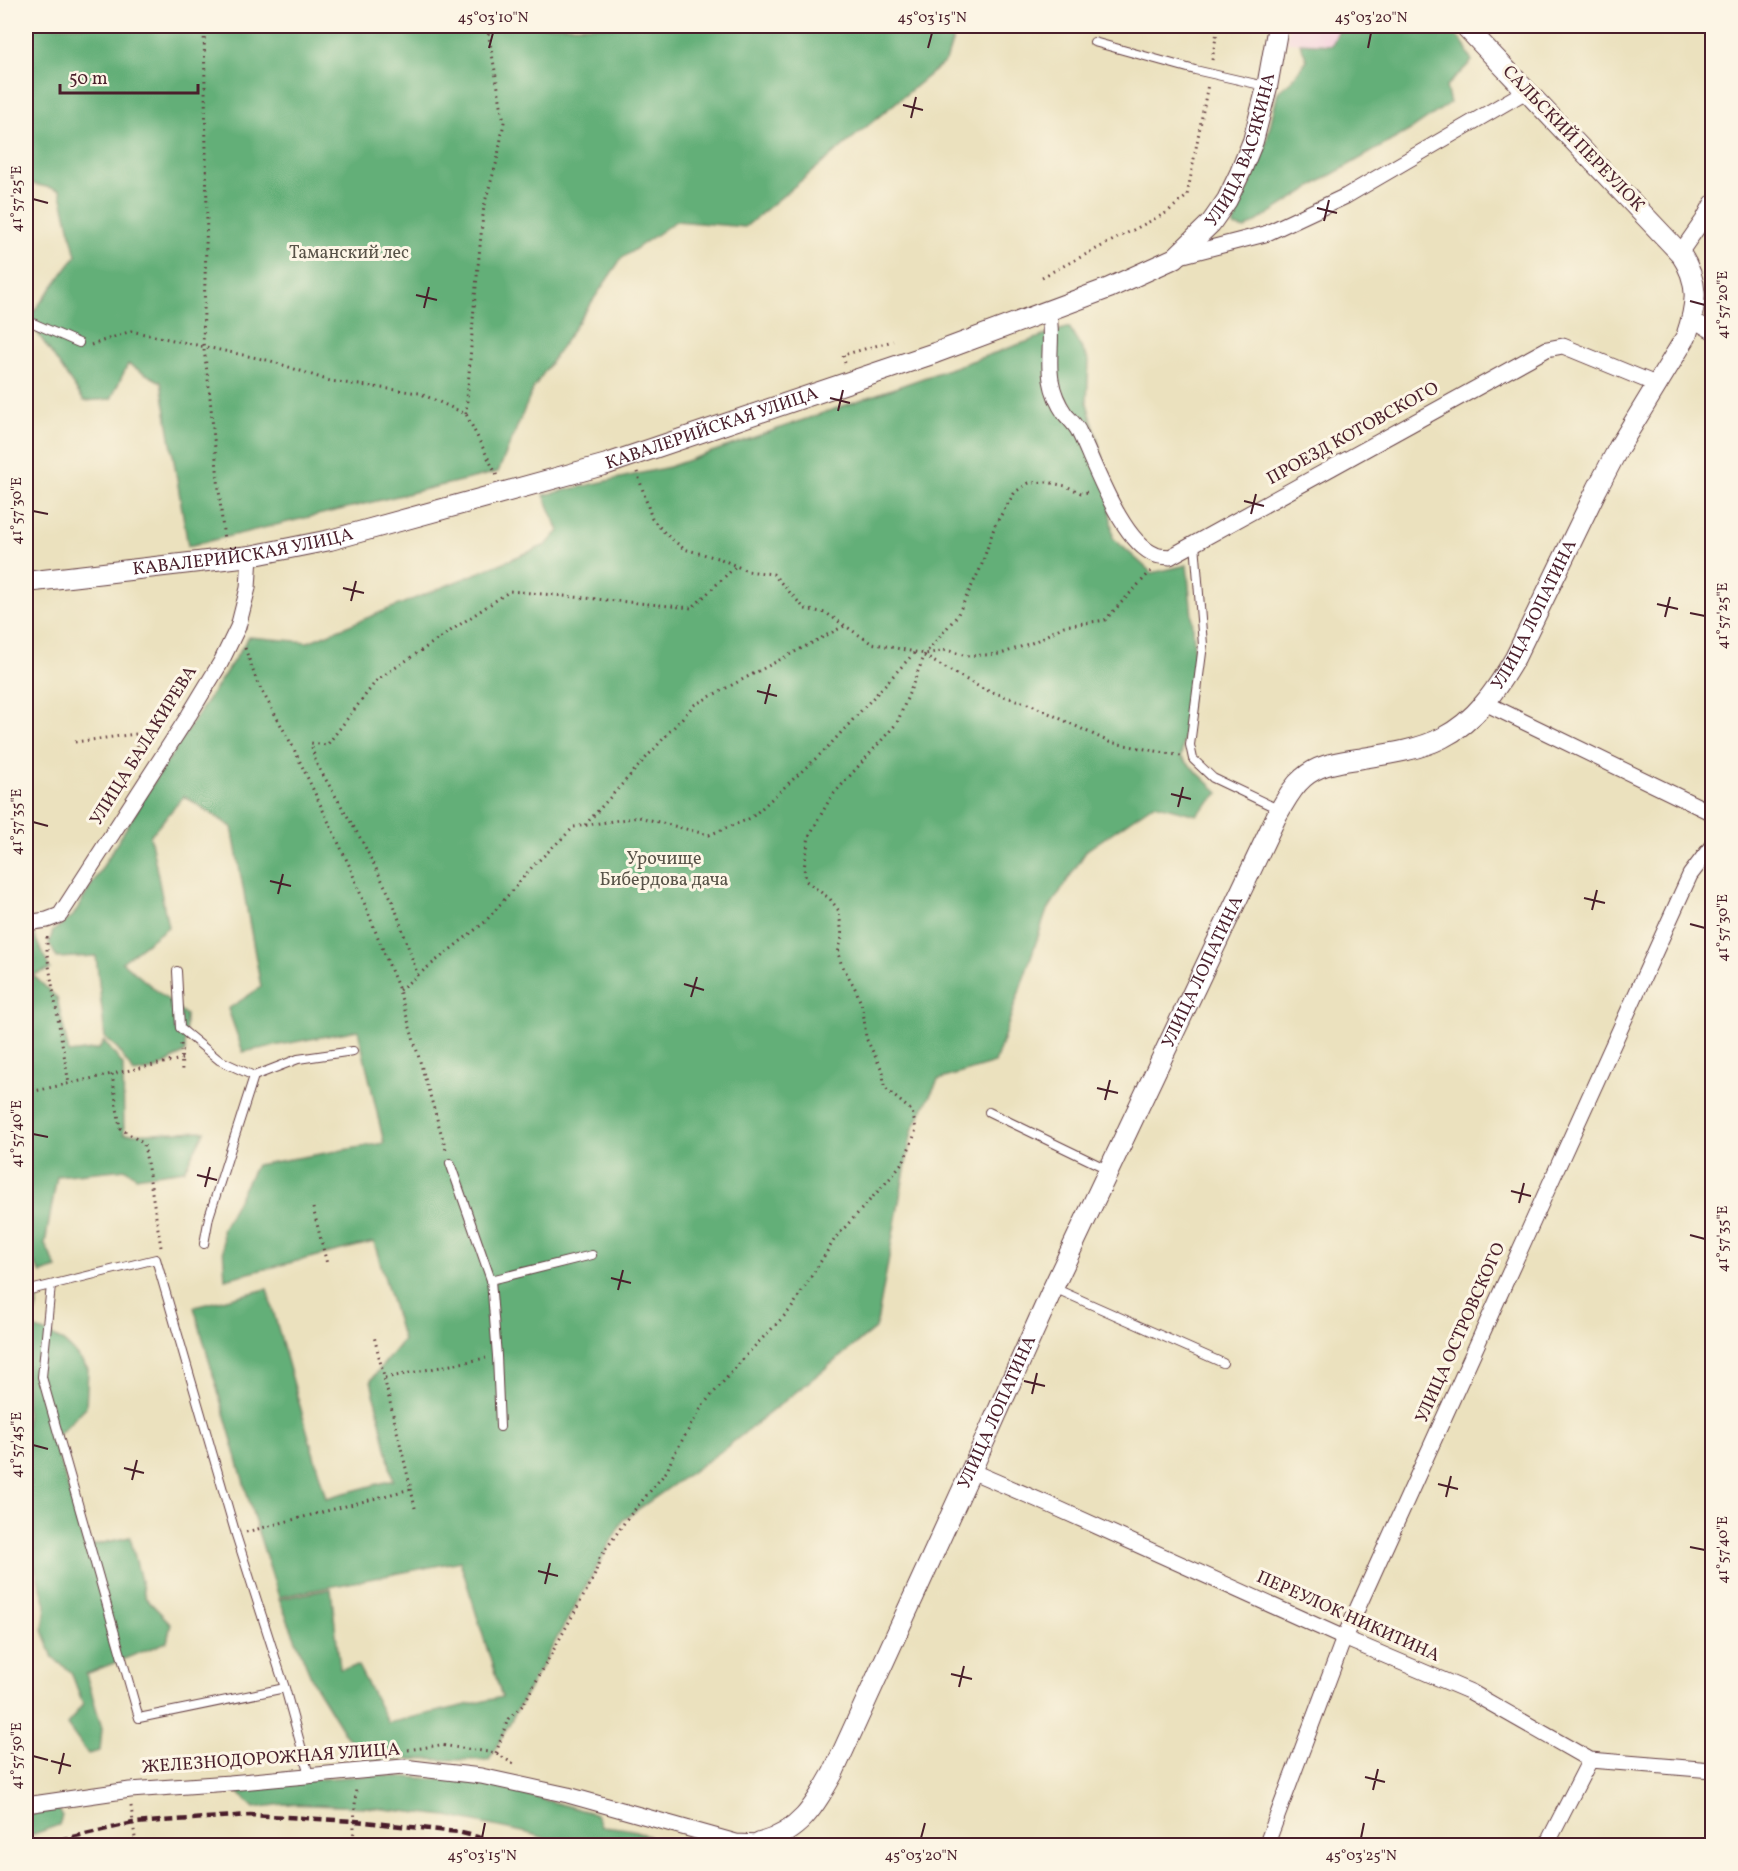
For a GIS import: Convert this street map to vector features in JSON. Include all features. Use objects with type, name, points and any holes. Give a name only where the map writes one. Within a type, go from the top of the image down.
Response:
[{"type":"street","name":"УЛИЦА ВАСЯКИНА","points":[[1175,258],[1211,223],[1227,200],[1253,141],[1267,87],[1278,26]]},
{"type":"street","name":"САЛЬСКИЙ ПЕРЕУЛОК","points":[[1465,26],[1680,253]]},
{"type":"street","name":"КАВАЛЕРИЙСКАЯ УЛИЦА","points":[[26,582],[250,556],[330,540],[607,464],[935,353],[1110,288],[1175,258],[1265,234],[1346,196],[1526,91]]},
{"type":"street","points":[[1680,253],[1713,203]]},
{"type":"street","name":"УЛИЦА ЛОПАТИНА","points":[[760,1844],[791,1829],[807,1816],[833,1773],[1053,1288],[1280,810],[1303,777],[1317,768],[1419,747],[1441,739],[1472,718],[1499,685],[1515,658],[1619,447],[1686,337],[1695,302],[1695,283],[1680,253]]},
{"type":"street","points":[[1048,311],[1051,326],[1049,355],[1055,395],[1064,412],[1078,429],[1116,510],[1137,541],[1156,555],[1164,556]]},
{"type":"street","points":[[1692,319],[1713,331]]},
{"type":"street","name":"ПРОЕЗД КОТОВСКОГО","points":[[1164,556],[1170,557],[1547,349],[1563,346],[1658,385]]},
{"type":"street","name":"УЛИЦА БАЛАКИРЕВА","points":[[47,920],[60,915],[221,662],[238,627],[248,588],[250,556]]},
{"type":"street","points":[[1485,703],[1713,813]]},
{"type":"street","name":"УЛИЦА ОСТРОВСКОГО","points":[[1266,1845],[1344,1638],[1690,875],[1713,846]]},
{"type":"street","points":[[26,923],[47,920]]},
{"type":"street","name":"ПЕРЕУЛОК НИКИТИНА","points":[[971,1472],[1471,1692],[1590,1760],[1713,1770]]},
{"type":"street","points":[[1546,1845],[1590,1760]]},
{"type":"street","name":"ЖЕЛЕЗНОДОРОЖНАЯ УЛИЦА","points":[[26,1805],[130,1790],[230,1784],[403,1767],[481,1776],[568,1795],[736,1842],[760,1844]]},
{"type":"lane","points":[[1094,42],[1267,87]]},
{"type":"lane","points":[[26,320],[79,344]]},
{"type":"lane","points":[[1195,543],[1203,645],[1190,745],[1193,759],[1214,778],[1280,810]]},
{"type":"lane","points":[[177,971],[180,1028],[219,1060],[254,1076],[298,1059],[353,1051]]},
{"type":"lane","points":[[204,1244],[209,1217],[254,1076]]},
{"type":"lane","points":[[989,1112],[1109,1169]]},
{"type":"lane","points":[[450,1163],[490,1280],[497,1356],[500,1427]]},
{"type":"lane","points":[[490,1280],[592,1254]]},
{"type":"lane","points":[[26,1291],[156,1259],[309,1775]]},
{"type":"lane","points":[[51,1285],[42,1377],[139,1719],[285,1688]]},
{"type":"lane","points":[[1053,1288],[1223,1363]]},
{"type":"path","points":[[204,26],[207,215],[204,347],[226,559]]},
{"type":"path","points":[[487,26],[504,122],[484,205],[466,414],[500,483],[507,491]]},
{"type":"path","points":[[1042,277],[1120,235],[1167,213],[1187,196],[1218,26]]},
{"type":"path","points":[[79,344],[93,345],[131,331],[271,362],[330,381],[419,393],[466,414]]},
{"type":"path","points":[[636,469],[652,519],[684,549],[721,559],[747,571],[773,574],[805,609],[826,613],[871,643],[925,655],[983,689],[1034,706],[1109,742],[1193,759]]},
{"type":"path","points":[[496,1754],[508,1719],[523,1705],[594,1577],[600,1558],[626,1520],[667,1471],[673,1456],[703,1405],[791,1309],[836,1237],[892,1176],[904,1160],[914,1139],[916,1129],[912,1111],[887,1090],[884,1085],[883,1072],[866,1038],[863,1009],[838,952],[842,936],[839,911],[830,899],[806,881],[804,868],[808,836],[831,797],[897,723],[925,655],[957,616],[981,567],[995,525],[1015,492],[1029,483],[1047,482],[1066,486],[1081,493],[1096,491],[1103,485]]},
{"type":"path","points":[[925,655],[947,650],[966,656],[1002,654],[1034,642],[1064,626],[1106,620],[1164,556]]},
{"type":"path","points":[[418,976],[393,902],[362,841],[316,763],[311,743],[327,745],[377,680],[510,591],[692,608],[736,566]]},
{"type":"path","points":[[585,825],[694,705],[846,625]]},
{"type":"path","points":[[238,627],[257,682],[292,745],[349,865],[399,990],[450,1163]]},
{"type":"path","points":[[399,990],[485,922],[532,866],[574,827],[639,817],[709,835],[751,818],[826,749],[915,652]]},
{"type":"path","points":[[75,742],[136,734],[139,746]]},
{"type":"path","points":[[47,920],[47,954],[69,1084]]},
{"type":"path","points":[[180,1028],[182,1072]]},
{"type":"path","points":[[26,1092],[182,1059]]},
{"type":"path","points":[[112,1074],[120,1128],[144,1144],[163,1257]]},
{"type":"path","points":[[313,1208],[327,1264]]},
{"type":"path","points":[[374,1336],[415,1508]]},
{"type":"path","points":[[385,1378],[497,1356]]},
{"type":"path","points":[[236,1535],[411,1489]]},
{"type":"path","points":[[130,1790],[136,1845]]},
{"type":"path","points":[[353,1845],[356,1791]]},
{"type":"shaded area","points":[[1289,26],[1364,26],[1338,32],[1332,45],[1286,42]]},
{"type":"green space","name":"Таманский лес","points":[[26,26],[957,26],[946,61],[745,227],[676,221],[621,259],[534,387],[498,472],[188,546],[161,382],[128,364],[111,399],[84,401],[28,319],[76,256],[60,190],[28,183]]},
{"type":"green space","points":[[1364,26],[1447,26],[1462,41],[1472,61],[1446,87],[1450,103],[1412,129],[1324,179],[1245,229],[1233,226],[1265,148],[1278,92],[1291,81],[1307,60],[1300,43],[1332,45],[1338,32]]},
{"type":"green space","name":"Урочище Бибердова дача","points":[[1069,327],[1089,361],[1087,403],[1105,466],[1113,538],[1152,573],[1187,565],[1195,664],[1181,757],[1219,793],[1196,815],[1154,804],[1087,850],[1046,913],[995,1063],[938,1080],[912,1131],[876,1328],[723,1450],[623,1520],[489,1760],[371,1759],[346,1736],[314,1684],[279,1599],[331,1589],[340,1669],[358,1666],[388,1723],[502,1697],[460,1561],[279,1597],[255,1522],[194,1307],[267,1289],[326,1498],[393,1480],[371,1380],[403,1340],[374,1242],[225,1279],[222,1230],[256,1165],[384,1143],[358,1030],[243,1052],[228,1009],[261,987],[232,827],[184,796],[150,836],[168,927],[122,962],[186,1015],[185,1052],[157,1069],[134,1073],[116,1047],[105,1038],[96,956],[57,958],[49,943],[53,931],[73,916],[157,777],[249,637],[308,642],[546,545],[559,531],[544,495],[669,467]]},
{"type":"green space","points":[[26,931],[32,931],[50,969],[33,975],[57,998],[69,1053],[99,1049],[104,1041],[123,1065],[124,1134],[205,1131],[184,1170],[136,1177],[126,1169],[57,1176],[45,1244],[57,1268],[41,1273],[26,1252]]},
{"type":"green space","points":[[26,1263],[38,1301],[32,1326],[26,1328]]},
{"type":"green space","points":[[32,1328],[51,1334],[65,1343],[88,1369],[86,1407],[54,1439],[85,1547],[130,1537],[145,1597],[171,1624],[167,1642],[86,1674],[102,1728],[100,1751],[88,1754],[67,1725],[83,1704],[71,1672],[53,1658],[43,1630],[46,1604],[26,1540],[26,1330]]},
{"type":"green space","points":[[374,1775],[480,1782],[596,1814],[601,1826],[641,1832],[658,1845],[566,1845],[532,1834],[447,1816],[365,1807],[284,1804],[254,1808],[238,1792],[242,1785]]},
{"type":"green space","points":[[56,1809],[62,1816],[59,1825],[26,1837],[26,1815]]},
{"type":"railway","points":[[33,1846],[133,1823],[250,1815],[355,1821],[458,1832],[513,1846]]}]
